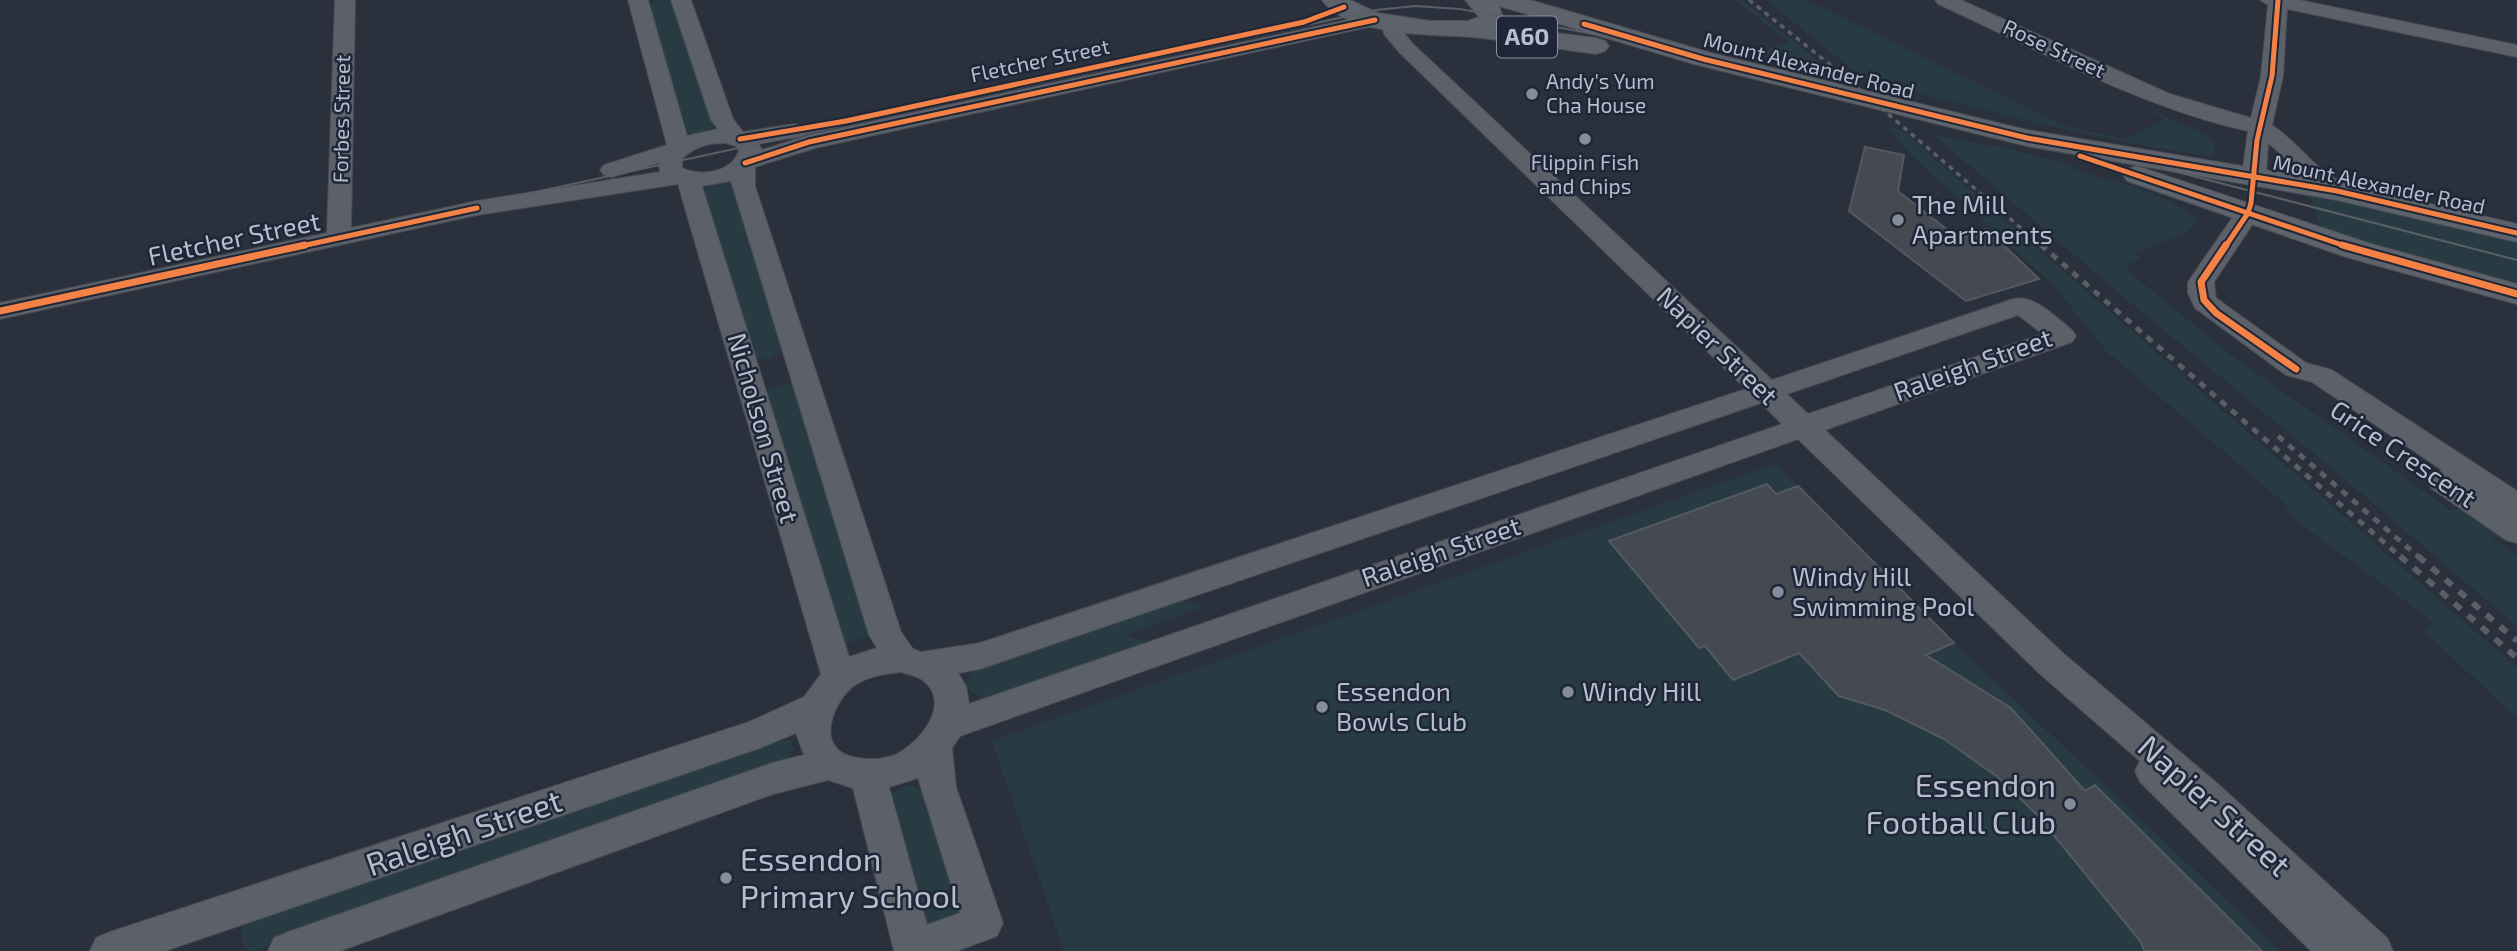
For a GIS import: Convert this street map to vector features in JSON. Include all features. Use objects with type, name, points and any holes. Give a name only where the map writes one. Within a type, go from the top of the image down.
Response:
[{"type":"main road","name":"A60","points":[[1339,4],[1383,21],[1458,29],[1480,27],[1491,21],[1490,11],[1477,0]]},
{"type":"main road","name":"Mount Alexander Road","points":[[1504,0],[1703,59],[2027,138],[2337,191],[2517,233]]},
{"type":"main road","name":"Mount Alexander Road","points":[[1458,29],[1703,59]]},
{"type":"main road","name":"Mount Alexander Road","points":[[2027,138],[2357,250],[2517,294]]},
{"type":"main road","points":[[2248,213],[2254,176]]},
{"type":"street","name":"Forbes Street","points":[[339,237],[345,0]]},
{"type":"street","name":"Nicholson Street","points":[[681,0],[721,118],[741,151],[743,186],[886,635],[913,662]]},
{"type":"street","name":"Rose Street","points":[[1945,0],[2162,99],[2208,126],[2259,133]]},
{"type":"street","points":[[641,1],[678,149]]},
{"type":"street","points":[[2254,176],[2259,133],[2272,76],[2275,1],[2517,51]]},
{"type":"street","name":"Fletcher Street","points":[[0,311],[477,208],[621,184],[717,177],[741,151],[846,121],[1304,22],[1339,4]]},
{"type":"street","name":"Fletcher Street","points":[[477,208],[678,149],[706,137],[741,151],[809,142],[1383,21]]},
{"type":"street","name":"Napier Street","points":[[1383,21],[1406,48],[2052,664],[2206,795],[2373,951]]},
{"type":"street","points":[[2259,133],[2284,144],[2313,174],[2337,191]]},
{"type":"street","name":"Nicholson Street","points":[[678,149],[670,158],[669,166],[684,178],[695,196],[779,489],[839,678]]},
{"type":"street","name":"Grice Crescent","points":[[2248,213],[2201,282],[2201,297],[2216,313],[2296,369],[2303,386],[2501,504],[2517,532]]},
{"type":"street","name":"Raleigh Street","points":[[913,662],[980,656],[1333,541],[2022,305],[2063,336],[1801,427],[942,737]]},
{"type":"street","points":[[868,775],[913,950],[983,923],[938,787],[942,737],[954,707],[950,689],[940,674],[913,662],[880,660],[858,667],[839,678],[825,692],[815,708],[811,724],[819,753],[831,764],[848,772],[868,775],[892,772],[915,762],[942,737]]},
{"type":"street","name":"Napier Street","points":[[2052,664],[2181,802],[2339,951]]},
{"type":"street","name":"Raleigh Street","points":[[110,951],[189,938],[760,733],[815,708]]},
{"type":"street","name":"Raleigh Street","points":[[288,951],[772,779],[831,764]]},
{"type":"shaded area","points":[[1735,0],[1742,0],[1830,70],[1816,67],[1821,72],[1753,53],[1790,43]]},
{"type":"shaded area","points":[[1766,0],[1806,0],[2066,126],[2124,139],[2165,119],[2152,112],[2154,111],[2208,136],[2216,150],[2212,157],[2134,144],[1867,81]]},
{"type":"shaded area","points":[[653,2],[671,2],[713,125],[713,128],[703,133],[693,134],[687,131],[648,9]]},
{"type":"shaded area","points":[[1887,127],[1902,130],[2517,668],[2517,718],[2423,630],[2435,623],[2291,517],[2283,502],[2106,351],[2054,286],[1912,156]]},
{"type":"shaded area","points":[[1935,136],[2006,148],[2074,166],[2072,169],[2121,183],[2171,202],[2197,220],[2187,232],[2135,254],[2141,258],[2128,264],[2129,272],[2232,356],[2450,510],[2475,510],[2517,537],[2490,537],[2517,556],[2517,626],[2340,475],[2132,304]]},
{"type":"shaded area","points":[[729,181],[735,189],[783,351],[769,359],[757,359],[752,354],[704,189],[713,183]]},
{"type":"shaded area","points":[[2310,194],[2517,240],[2517,285],[2386,250],[2320,228]]},
{"type":"shaded area","points":[[789,384],[796,388],[876,634],[838,646],[766,391]]},
{"type":"shaded area","name":"Windy Hill","points":[[1775,464],[1954,643],[2280,951],[1064,951],[992,741]]},
{"type":"shaded area","points":[[1182,599],[1204,607],[1125,635],[1152,643],[987,699],[972,693],[967,687],[967,678],[975,667]]},
{"type":"shaded area","points":[[770,739],[790,740],[793,749],[785,764],[254,951],[249,951],[243,943],[241,929],[261,912]]},
{"type":"shaded area","points":[[907,785],[918,788],[927,796],[961,909],[957,917],[932,927],[927,925],[888,799]]},
{"type":"building","name":"The Mill Apartments","points":[[1865,147],[1904,155],[1898,191],[1959,239],[1987,229],[2039,279],[1966,301],[1849,211]]},
{"type":"building","points":[[1767,484],[1776,494],[1798,486],[1954,643],[1926,655],[2011,708],[2085,791],[2095,785],[2262,951],[2144,951],[2141,942],[2039,817],[1999,778],[1944,739],[1885,710],[1839,696],[1799,653],[1733,680],[1705,646],[1699,648],[1609,541]]},
{"type":"tram line","points":[[0,308],[1376,10],[1415,6],[1460,9],[1679,50],[2108,154],[2517,260]]},
{"type":"railway","points":[[1749,0],[1838,71],[2043,247]]},
{"type":"railway","points":[[2041,245],[2402,558]]},
{"type":"railway","points":[[2278,436],[2420,558]]},
{"type":"railway","points":[[2400,556],[2517,658]]},
{"type":"railway","points":[[2418,556],[2517,641]]},
{"type":"cycle path","points":[[2278,0],[2272,76],[2257,140],[2251,203],[2248,213],[2201,282],[2201,292],[2204,300],[2216,313],[2296,369]]},
{"type":"cycle path","points":[[740,139],[846,121],[1304,22],[1344,7]]},
{"type":"cycle path","points":[[745,163],[809,142],[1375,20]]},
{"type":"cycle path","points":[[1584,24],[1703,59],[2027,138],[2337,191],[2517,233]]},
{"type":"cycle path","points":[[2080,156],[2357,250],[2517,294]]},
{"type":"cycle path","points":[[0,311],[477,208]]},
{"type":"place","name":"Andy's Yum Cha House","points":[[1532,94]]},
{"type":"place","name":"Flippin Fish and Chips","points":[[1585,139]]},
{"type":"place","name":"The Mill Apartments","points":[[1898,220]]},
{"type":"place","name":"Windy Hill Swimming Pool","points":[[1778,592]]},
{"type":"place","name":"Windy Hill","points":[[1568,692]]},
{"type":"place","name":"Essendon Bowls Club","points":[[1322,707]]},
{"type":"place","name":"Essendon Football Club","points":[[2070,804]]},
{"type":"place","name":"Essendon Primary School","points":[[726,878]]}]
